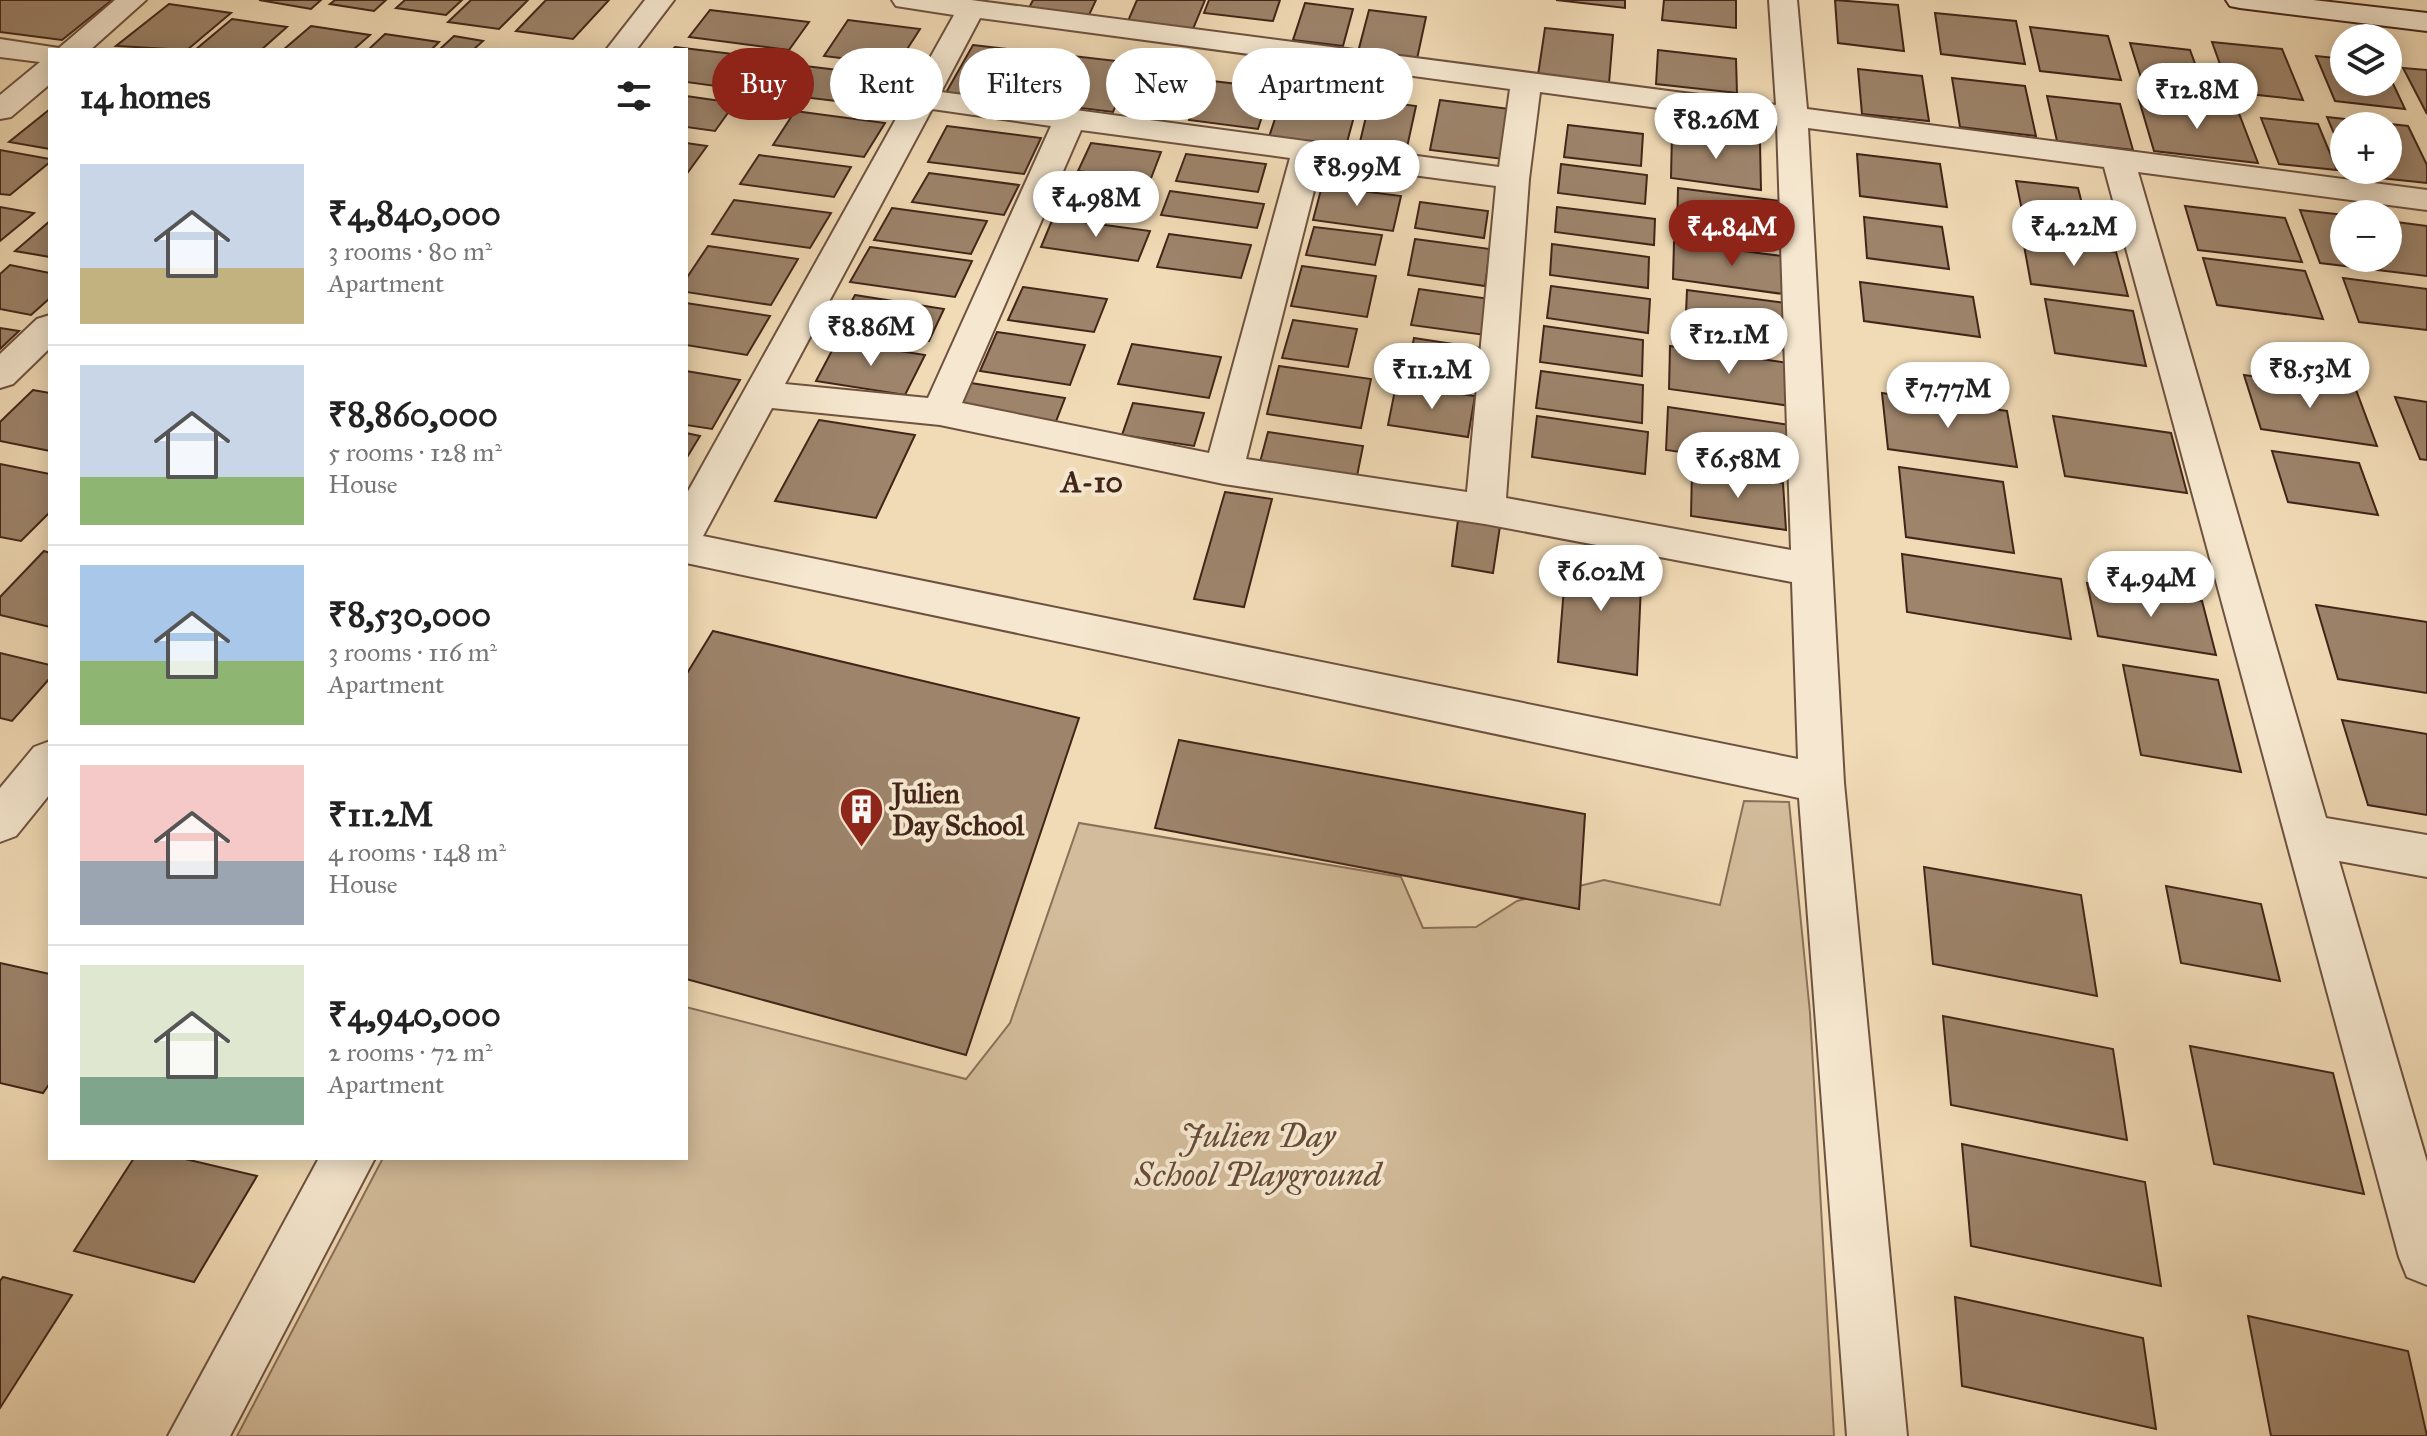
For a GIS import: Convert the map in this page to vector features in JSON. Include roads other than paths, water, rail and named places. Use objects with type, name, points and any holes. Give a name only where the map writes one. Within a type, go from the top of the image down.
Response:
[{"type":"street","points":[[74,48],[132,0]]},
{"type":"street","points":[[623,48],[660,0]]},
{"type":"street","points":[[906,0],[2427,200]]},
{"type":"street","points":[[1783,0],[1792,116],[1821,783],[1877,1436]]},
{"type":"street","points":[[2240,0],[2427,22]]},
{"type":"street","points":[[943,60],[971,9]]},
{"type":"street","points":[[0,48],[48,55]]},
{"type":"street","points":[[0,110],[48,71]]},
{"type":"street","points":[[1485,509],[1513,179],[1526,82]]},
{"type":"street","points":[[688,527],[911,120]]},
{"type":"street","points":[[940,412],[1070,120]]},
{"type":"street","points":[[1077,120],[1513,179]]},
{"type":"street","points":[[1224,470],[1308,151]]},
{"type":"street","points":[[2118,159],[2427,1254]]},
{"type":"street","points":[[0,375],[48,329]]},
{"type":"street","points":[[761,394],[940,412],[1224,470],[1485,509],[1812,570]]},
{"type":"street","points":[[688,548],[1821,783]]},
{"type":"street","points":[[0,822],[48,762]]},
{"type":"street","points":[[2309,835],[2427,856]]},
{"type":"street","points":[[198,1436],[347,1160]]},
{"type":"place","name":"Julien Day School","points":[[861,848]]},
{"type":"district","name":"A-10","points":[[1092,482]]},
{"type":"park label","name":"Julien Day School Playground","points":[[1258,1154]]}]
